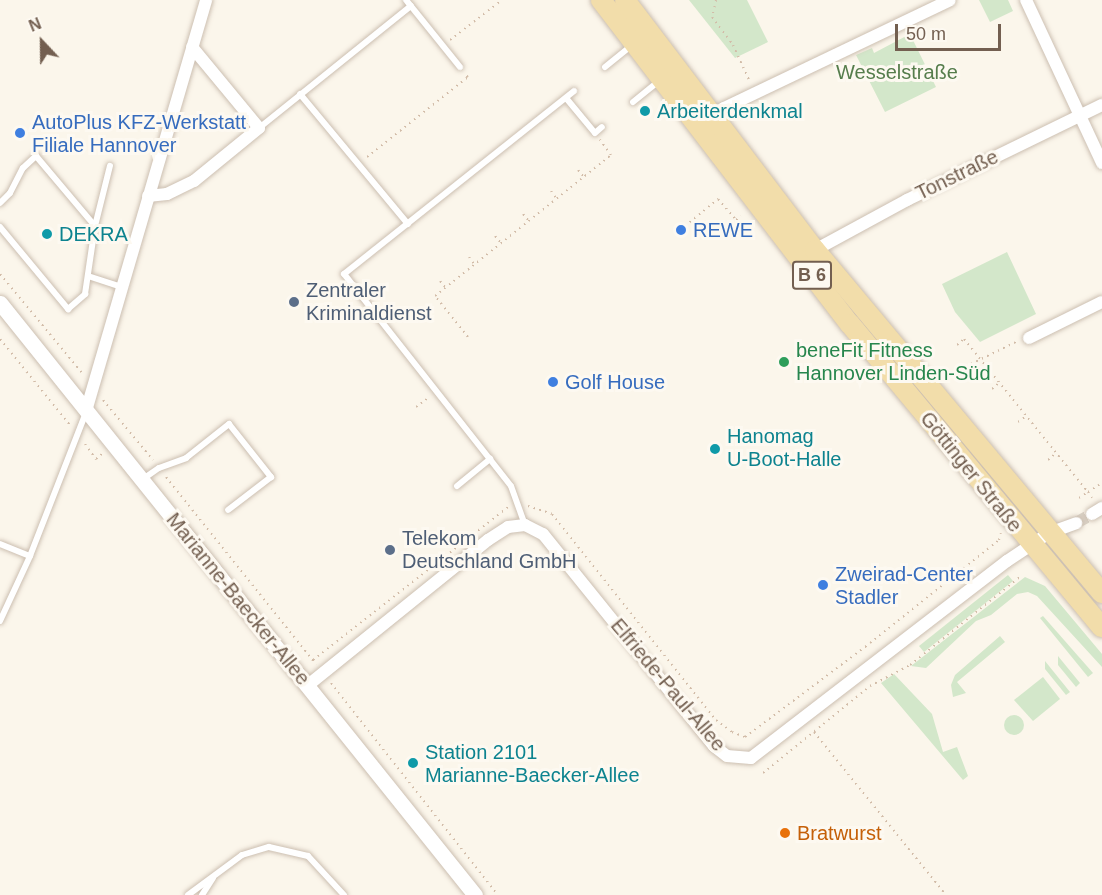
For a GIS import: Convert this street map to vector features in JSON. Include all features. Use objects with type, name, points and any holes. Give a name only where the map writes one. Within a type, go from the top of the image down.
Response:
[{"type":"main road","name":"Göttinger Straße","points":[[601,0],[850,324],[1030,544],[1102,627]]},
{"type":"main road","name":"Göttinger Straße","points":[[625,0],[815,250],[1049,533],[1102,593]]},
{"type":"street","points":[[86,411],[91,384],[206,0]]},
{"type":"street","points":[[715,116],[755,93],[950,0]]},
{"type":"street","points":[[1026,0],[1102,163]]},
{"type":"street","points":[[148,196],[167,194],[194,181],[259,128],[192,47]]},
{"type":"street","name":"Tonstraße","points":[[815,250],[907,200],[1102,105]]},
{"type":"street","points":[[1029,338],[1102,302]]},
{"type":"street","name":"Marianne-Baecker-Allee","points":[[0,303],[475,895]]},
{"type":"street","name":"Elfriede-Paul-Allee","points":[[525,525],[543,534],[714,746],[740,759],[762,751],[1030,544],[1049,533],[1076,523]]},
{"type":"street","points":[[307,686],[488,540],[508,527],[525,525]]},
{"type":"lane","points":[[259,128],[408,3],[460,67]]},
{"type":"lane","points":[[605,67],[634,43]]},
{"type":"lane","points":[[633,102],[662,79]]},
{"type":"lane","points":[[525,525],[520,504],[490,459],[344,274],[574,92]]},
{"type":"lane","points":[[300,94],[408,224]]},
{"type":"lane","points":[[566,98],[595,133],[602,127]]},
{"type":"lane","points":[[0,203],[23,168],[36,156],[95,226]]},
{"type":"lane","points":[[0,227],[68,309],[85,294],[95,226],[110,166]]},
{"type":"lane","points":[[88,276],[121,287]]},
{"type":"lane","points":[[0,621],[30,556],[86,411]]},
{"type":"lane","points":[[142,480],[159,468],[186,458],[229,424],[271,477],[228,510]]},
{"type":"lane","points":[[457,486],[490,459]]},
{"type":"lane","points":[[0,544],[30,556]]},
{"type":"lane","points":[[188,895],[242,855],[269,847],[308,856],[344,895]]},
{"type":"lane","points":[[202,895],[219,871]]},
{"type":"path","points":[[443,46],[502,0]]},
{"type":"path","points":[[716,0],[712,17],[734,45],[755,93]]},
{"type":"path","points":[[357,165],[468,77],[460,67]]},
{"type":"path","points":[[468,337],[435,296],[611,155],[595,133]]},
{"type":"path","points":[[579,170],[584,177]]},
{"type":"path","points":[[551,192],[556,198]]},
{"type":"path","points":[[685,226],[718,198],[736,220],[741,216]]},
{"type":"path","points":[[523,214],[529,221]]},
{"type":"path","points":[[495,236],[501,243]]},
{"type":"path","points":[[469,257],[474,264]]},
{"type":"path","points":[[0,273],[313,660],[498,895]]},
{"type":"path","points":[[440,281],[445,287]]},
{"type":"path","points":[[971,364],[1029,338]]},
{"type":"path","points":[[0,339],[96,459]]},
{"type":"path","points":[[957,345],[964,339],[1091,496]]},
{"type":"path","points":[[941,381],[955,371]]},
{"type":"path","points":[[992,389],[999,383]]},
{"type":"path","points":[[416,407],[437,392]]},
{"type":"path","points":[[1018,422],[1025,417]]},
{"type":"path","points":[[1048,460],[1056,453]]},
{"type":"path","points":[[1079,498],[1102,483]]},
{"type":"path","points":[[313,660],[502,508],[520,504],[539,507],[552,514],[716,720],[732,732],[745,737],[999,540],[1012,522]]},
{"type":"path","points":[[763,773],[876,682],[910,665],[1020,577]]},
{"type":"path","points":[[814,732],[946,895]]},
{"type":"green space","points":[[689,0],[747,0],[768,42],[735,58]]},
{"type":"green space","points":[[979,0],[1008,0],[1013,11],[990,22]]},
{"type":"green space","name":"Wesselstraße","points":[[910,34],[936,87],[885,112],[856,55],[872,48],[874,53]]},
{"type":"green space","points":[[1007,252],[1036,314],[980,342],[955,312],[942,284]]},
{"type":"green space","points":[[1008,575],[1013,581],[924,652],[919,646]]},
{"type":"green space","points":[[1025,577],[1045,586],[1102,654],[1102,667],[1037,596],[1028,592],[1017,594],[991,615],[976,621],[926,668],[911,666]]},
{"type":"green space","points":[[1043,616],[1093,673],[1088,677],[1040,618]]},
{"type":"green space","points":[[1000,636],[1005,642],[957,682],[966,693],[953,697],[951,685],[955,675]]},
{"type":"green space","points":[[1058,656],[1080,683],[1076,687],[1058,665]]},
{"type":"green space","points":[[1045,661],[1070,692],[1066,695],[1045,669]]},
{"type":"green space","points":[[894,674],[932,714],[943,752],[957,747],[968,776],[963,780],[881,683]]},
{"type":"green space","points":[[1043,677],[1060,699],[1033,721],[1014,700]]},
{"type":"green space","points":[[1014,715],[1021,718],[1024,725],[1021,732],[1014,735],[1007,732],[1004,725],[1007,718]]},
{"type":"tunnel","points":[[1076,523],[1092,514]]},
{"type":"place","name":"Arbeiterdenkmal","points":[[645,111]]},
{"type":"place","name":"AutoPlus KFZ-Werkstatt Filiale Hannover","points":[[20,133]]},
{"type":"place","name":"REWE","points":[[681,230]]},
{"type":"place","name":"DEKRA","points":[[47,234]]},
{"type":"place","name":"Zentraler Kriminaldienst","points":[[294,302]]},
{"type":"place","name":"beneFit Fitness Hannover Linden-Süd","points":[[784,362]]},
{"type":"place","name":"Golf House","points":[[553,382]]},
{"type":"place","name":"Hanomag U-Boot-Halle","points":[[715,449]]},
{"type":"place","name":"Telekom Deutschland GmbH","points":[[390,550]]},
{"type":"place","name":"Zweirad-Center Stadler","points":[[823,585]]},
{"type":"place","name":"Station 2101 Marianne-Baecker-Allee","points":[[413,763]]},
{"type":"place","name":"Bratwurst","points":[[785,833]]}]
